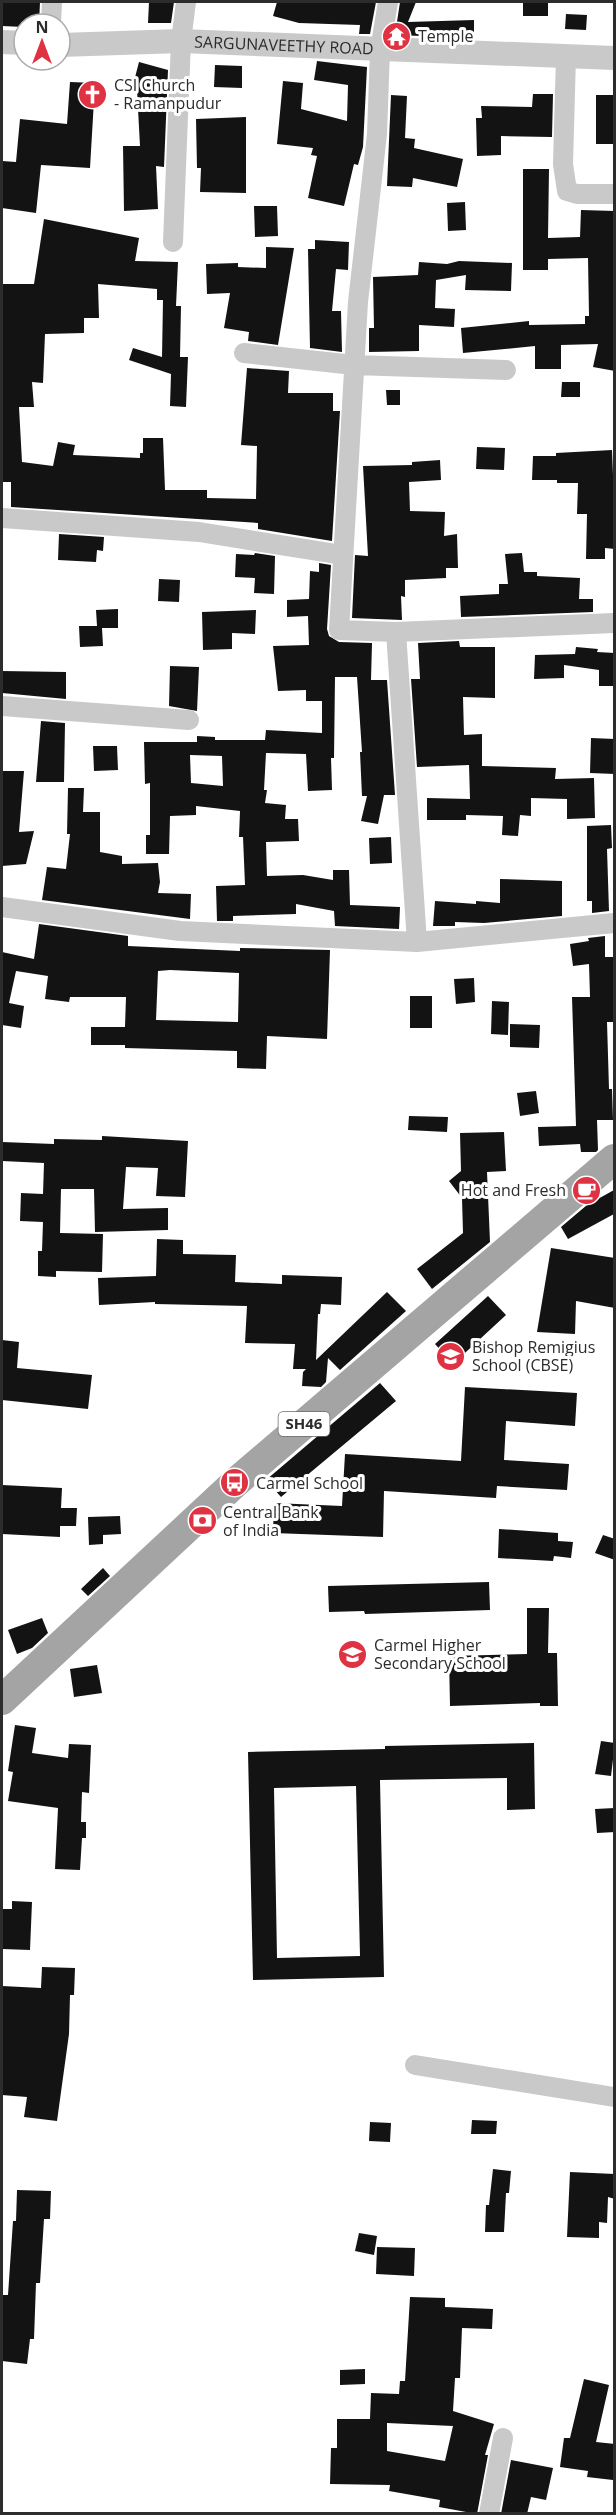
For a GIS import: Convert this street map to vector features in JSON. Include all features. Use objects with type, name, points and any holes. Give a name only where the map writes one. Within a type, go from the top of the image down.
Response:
[{"type":"main road","name":"SH46","points":[[2,1700],[235,1483],[615,1159]]},
{"type":"street","points":[[173,242],[181,41],[186,2]]},
{"type":"street","points":[[387,2],[381,50],[377,134],[358,302],[339,630],[396,632],[615,623]]},
{"type":"street","name":"SARGUNAVEETHY ROAD","points":[[72,45],[181,41],[615,58]]},
{"type":"street","points":[[566,56],[563,164],[567,191],[577,194],[615,194]]},
{"type":"street","points":[[244,353],[354,365],[506,370]]},
{"type":"street","points":[[2,518],[199,532],[343,555]]},
{"type":"street","points":[[396,632],[417,942]]},
{"type":"street","points":[[2,706],[189,720]]},
{"type":"street","points":[[2,908],[180,932],[417,942],[615,923]]},
{"type":"street","points":[[415,2065],[615,2097]]},
{"type":"street","points":[[489,2514],[503,2438]]},
{"type":"building","points":[[2,2],[40,2],[40,12],[12,12],[12,26],[2,26]]},
{"type":"building","points":[[149,2],[174,2],[171,23],[148,23]]},
{"type":"building","points":[[277,2],[376,2],[370,34],[359,34],[360,25],[299,23],[273,16]]},
{"type":"building","points":[[400,2],[416,2],[408,22],[474,20],[474,38],[395,35]]},
{"type":"building","points":[[523,2],[548,2],[548,16],[523,16]]},
{"type":"building","points":[[566,14],[587,15],[586,30],[565,29]]},
{"type":"building","points":[[317,61],[367,67],[363,147],[358,165],[354,164],[344,206],[308,198],[317,156],[311,155],[313,148],[277,144],[283,81],[303,83],[301,109],[347,121],[348,85],[314,80]]},
{"type":"building","points":[[139,62],[168,70],[164,167],[156,166],[158,209],[124,211],[123,146],[140,146],[137,90],[132,89]]},
{"type":"building","points":[[215,65],[242,66],[242,88],[214,87]]},
{"type":"building","points":[[70,82],[95,83],[90,168],[41,165],[36,213],[2,208],[2,161],[16,162],[20,119],[67,124]]},
{"type":"building","points":[[533,94],[553,94],[552,137],[501,136],[501,155],[477,156],[476,118],[482,118],[481,106],[532,107]]},
{"type":"building","points":[[391,95],[407,96],[405,138],[415,139],[414,148],[463,159],[457,187],[413,178],[412,187],[387,186]]},
{"type":"building","points":[[596,95],[615,95],[615,144],[596,144]]},
{"type":"building","points":[[246,117],[246,193],[200,192],[201,168],[197,168],[196,119]]},
{"type":"building","points":[[523,169],[549,169],[548,238],[580,237],[581,210],[615,211],[615,371],[593,367],[598,344],[561,345],[561,369],[535,369],[535,346],[463,353],[461,328],[529,321],[529,325],[585,324],[585,316],[589,316],[588,258],[548,259],[548,270],[523,270]]},
{"type":"building","points":[[465,202],[466,230],[448,231],[447,203]]},
{"type":"building","points":[[254,206],[277,206],[278,236],[255,237]]},
{"type":"building","points":[[44,219],[139,238],[135,261],[178,262],[176,306],[181,306],[180,357],[188,357],[186,407],[170,406],[171,374],[129,360],[133,348],[162,357],[163,300],[157,300],[157,289],[98,284],[99,318],[84,318],[84,333],[45,334],[43,383],[32,382],[34,407],[19,407],[22,462],[53,466],[58,442],[75,445],[73,455],[140,458],[140,453],[143,453],[143,438],[163,438],[165,490],[207,490],[207,498],[256,499],[257,446],[241,445],[247,368],[289,371],[288,393],[333,393],[333,411],[340,411],[332,541],[258,529],[258,523],[11,507],[11,482],[2,482],[2,284],[34,284]]},
{"type":"building","points":[[315,240],[349,242],[348,270],[336,269],[332,311],[341,311],[342,352],[310,348],[308,249],[315,249]]},
{"type":"building","points":[[266,247],[294,248],[278,345],[248,341],[249,332],[224,328],[230,293],[207,294],[206,264],[238,263],[238,267],[266,268]]},
{"type":"building","points":[[459,261],[512,263],[511,291],[465,290],[466,275],[436,280],[435,308],[455,309],[454,327],[419,325],[419,351],[369,352],[369,328],[374,328],[373,277],[418,275],[419,262],[447,264]]},
{"type":"building","points":[[562,382],[580,382],[580,397],[561,397]]},
{"type":"building","points":[[386,390],[400,390],[400,405],[387,405]]},
{"type":"building","points":[[477,447],[505,448],[504,470],[476,469]]},
{"type":"building","points":[[612,450],[613,475],[615,475],[615,549],[605,548],[605,559],[586,559],[587,514],[577,514],[578,483],[532,480],[533,456]]},
{"type":"building","points":[[440,460],[441,480],[409,482],[410,511],[445,512],[444,536],[457,534],[458,568],[446,568],[446,578],[405,580],[405,597],[401,596],[402,620],[352,618],[355,555],[368,556],[363,466],[412,465],[412,462]]},
{"type":"building","points":[[59,534],[104,537],[103,551],[97,550],[96,562],[58,560]]},
{"type":"building","points":[[255,553],[275,556],[274,594],[254,593],[255,578],[235,577],[236,554],[254,555]]},
{"type":"building","points":[[522,553],[524,572],[537,572],[537,576],[580,578],[579,599],[593,599],[593,612],[461,617],[460,596],[499,594],[499,584],[508,584],[505,554]]},
{"type":"building","points":[[319,563],[331,565],[327,629],[329,636],[339,642],[372,643],[371,680],[387,680],[395,795],[384,795],[378,824],[361,821],[367,796],[362,796],[360,752],[362,752],[357,677],[335,677],[334,758],[331,758],[332,790],[308,791],[306,754],[266,753],[265,803],[286,805],[285,819],[298,819],[299,841],[266,842],[267,876],[303,875],[333,880],[333,870],[349,870],[350,905],[400,907],[399,929],[335,926],[334,911],[296,904],[296,914],[233,916],[233,921],[217,921],[216,886],[245,885],[243,837],[239,837],[240,811],[196,806],[196,815],[170,816],[169,854],[146,854],[146,835],[150,835],[150,783],[145,784],[144,742],[197,742],[197,736],[215,737],[215,740],[265,740],[266,730],[322,733],[322,701],[306,701],[306,690],[278,691],[273,646],[309,645],[308,616],[287,617],[287,600],[309,599],[310,571],[319,572]],"holes":[[[190,755],[222,756],[223,786],[191,783]]]},
{"type":"building","points":[[159,579],[180,580],[179,602],[158,601]]},
{"type":"building","points":[[118,609],[118,628],[102,628],[103,646],[80,647],[79,626],[97,626],[96,610]]},
{"type":"building","points":[[256,610],[255,634],[232,633],[232,649],[203,650],[202,612]]},
{"type":"building","points":[[459,641],[460,647],[495,647],[495,698],[463,697],[464,735],[482,734],[482,766],[556,768],[555,779],[594,778],[595,818],[567,819],[567,799],[531,798],[531,816],[520,815],[518,836],[502,835],[503,816],[466,815],[466,820],[427,820],[427,798],[470,799],[469,765],[417,767],[411,679],[420,679],[418,643]]},
{"type":"building","points":[[576,647],[615,653],[615,686],[599,686],[599,670],[564,665],[564,678],[534,679],[535,655],[575,654]]},
{"type":"building","points":[[170,666],[199,667],[197,711],[169,706]]},
{"type":"building","points":[[2,671],[66,672],[66,699],[2,693]]},
{"type":"building","points":[[41,721],[65,723],[64,782],[36,782]]},
{"type":"building","points":[[591,738],[615,739],[615,774],[590,773]]},
{"type":"building","points":[[93,746],[117,746],[118,770],[94,771]]},
{"type":"building","points":[[2,771],[24,771],[19,832],[34,831],[26,864],[2,866]]},
{"type":"building","points":[[68,788],[84,788],[83,812],[100,812],[100,852],[122,856],[122,864],[158,863],[160,882],[158,893],[191,894],[190,919],[42,900],[47,867],[66,869],[70,834],[67,834]]},
{"type":"building","points":[[611,825],[612,848],[607,849],[609,911],[592,913],[592,901],[587,901],[587,826]]},
{"type":"building","points":[[391,837],[392,863],[370,864],[369,838]]},
{"type":"building","points":[[500,879],[562,881],[562,916],[484,923],[455,922],[455,926],[433,926],[435,901],[500,903]]},
{"type":"building","points":[[39,924],[128,936],[128,946],[240,951],[240,948],[330,950],[327,1039],[267,1036],[266,1069],[237,1068],[237,1051],[91,1045],[91,1027],[125,1027],[126,997],[70,997],[69,1002],[45,999],[48,976],[16,971],[9,1003],[24,1006],[21,1028],[2,1025],[2,952],[34,959]],"holes":[[[158,971],[239,973],[238,1022],[156,1020]]]},
{"type":"building","points":[[605,936],[605,957],[615,957],[615,1022],[607,1022],[609,1089],[612,1089],[613,1120],[597,1120],[598,1150],[596,1152],[581,1152],[580,1144],[539,1146],[538,1127],[576,1126],[572,997],[590,997],[589,964],[573,966],[570,944],[589,941],[588,938]]},
{"type":"building","points":[[474,978],[475,1002],[456,1004],[454,979]]},
{"type":"building","points":[[410,996],[432,996],[432,1028],[410,1028]]},
{"type":"building","points":[[492,1001],[509,1002],[508,1035],[491,1034]]},
{"type":"building","points":[[510,1024],[540,1025],[539,1048],[510,1047]]},
{"type":"building","points":[[536,1091],[539,1113],[520,1116],[517,1093]]},
{"type":"building","points":[[409,1116],[448,1117],[447,1132],[408,1130]]},
{"type":"building","points":[[504,1132],[506,1171],[487,1172],[490,1242],[432,1289],[417,1269],[463,1233],[462,1198],[449,1181],[461,1171],[460,1133]]},
{"type":"building","points":[[102,1136],[188,1141],[185,1197],[156,1196],[158,1168],[126,1167],[123,1209],[168,1208],[168,1230],[95,1232],[94,1189],[61,1189],[60,1233],[103,1234],[102,1272],[56,1271],[56,1277],[38,1276],[38,1251],[42,1251],[43,1222],[20,1221],[21,1193],[43,1194],[44,1163],[2,1161],[2,1142],[54,1144],[54,1139],[102,1140]]},
{"type":"building","points":[[614,1190],[614,1214],[568,1239],[561,1227],[587,1205]]},
{"type":"building","points":[[157,1239],[183,1240],[183,1254],[236,1255],[235,1282],[282,1284],[282,1275],[342,1277],[341,1305],[321,1304],[320,1314],[318,1314],[316,1360],[387,1292],[406,1311],[340,1370],[328,1358],[326,1382],[321,1387],[302,1386],[303,1372],[306,1369],[293,1369],[295,1344],[245,1343],[247,1306],[155,1304],[155,1302],[99,1305],[98,1278],[156,1276]]},
{"type":"building","points":[[551,1248],[615,1258],[615,1308],[576,1301],[575,1334],[537,1332]]},
{"type":"building","points":[[488,1296],[506,1315],[453,1364],[435,1344]]},
{"type":"building","points":[[2,1340],[19,1342],[17,1368],[92,1375],[88,1409],[2,1400]]},
{"type":"building","points":[[380,1383],[396,1401],[281,1497],[266,1480]]},
{"type":"building","points":[[465,1387],[577,1393],[575,1426],[506,1421],[504,1460],[569,1464],[567,1490],[497,1486],[496,1498],[384,1491],[383,1537],[273,1533],[274,1503],[342,1506],[345,1454],[461,1461]]},
{"type":"building","points":[[2,1485],[62,1488],[61,1508],[77,1508],[76,1526],[60,1526],[60,1537],[2,1534]]},
{"type":"building","points":[[120,1516],[121,1534],[103,1535],[103,1544],[89,1545],[88,1517]]},
{"type":"building","points":[[499,1529],[558,1533],[558,1541],[573,1542],[571,1558],[554,1556],[553,1561],[498,1558]]},
{"type":"building","points":[[603,1535],[615,1539],[615,1560],[595,1553]]},
{"type":"building","points":[[103,1568],[110,1576],[88,1596],[81,1589]]},
{"type":"building","points":[[489,1582],[490,1610],[365,1614],[364,1611],[329,1612],[328,1586]]},
{"type":"building","points":[[527,1608],[549,1608],[548,1653],[557,1653],[558,1706],[540,1706],[540,1703],[450,1706],[449,1656],[527,1654]]},
{"type":"building","points":[[42,1618],[48,1633],[32,1648],[17,1654],[8,1630]]},
{"type":"building","points":[[97,1665],[102,1693],[74,1697],[70,1669]]},
{"type":"building","points":[[15,1725],[36,1728],[32,1753],[68,1758],[69,1744],[91,1745],[89,1793],[82,1792],[81,1822],[86,1822],[86,1838],[82,1838],[80,1870],[55,1869],[58,1808],[8,1801],[13,1772],[8,1771]]},
{"type":"building","points":[[601,1741],[615,1743],[611,1776],[595,1774]]},
{"type":"building","points":[[534,1743],[535,1809],[507,1810],[507,1778],[380,1780],[384,1977],[253,1980],[248,1752],[385,1749],[385,1746]],"holes":[[[356,1786],[360,1956],[277,1958],[274,1788]]]},
{"type":"building","points":[[615,1808],[615,1832],[597,1833],[595,1809]]},
{"type":"building","points":[[12,1901],[32,1902],[30,1950],[2,1949],[2,1909],[12,1909]]},
{"type":"building","points":[[42,1967],[75,1968],[74,1995],[70,1995],[69,2034],[57,2121],[24,2117],[27,2097],[2,2095],[2,1986],[41,1988]]},
{"type":"building","points":[[472,2120],[497,2121],[496,2134],[471,2134]]},
{"type":"building","points":[[370,2122],[391,2123],[390,2142],[369,2141]]},
{"type":"building","points":[[493,2169],[511,2171],[509,2193],[506,2193],[504,2232],[485,2232],[486,2205],[489,2205]]},
{"type":"building","points":[[570,2172],[615,2174],[615,2199],[608,2197],[607,2223],[599,2222],[599,2238],[567,2237]]},
{"type":"building","points":[[17,2190],[51,2191],[50,2219],[44,2219],[40,2283],[36,2283],[34,2339],[30,2339],[27,2364],[2,2361],[2,2295],[8,2295]]},
{"type":"building","points":[[359,2233],[377,2236],[374,2255],[355,2251]]},
{"type":"building","points":[[377,2247],[415,2248],[414,2276],[376,2274]]},
{"type":"building","points":[[410,2297],[445,2298],[445,2307],[493,2309],[492,2329],[462,2328],[460,2378],[455,2378],[453,2411],[494,2424],[485,2455],[488,2455],[477,2514],[439,2507],[440,2500],[389,2491],[390,2485],[330,2484],[331,2448],[337,2448],[337,2419],[370,2419],[371,2393],[399,2394],[400,2381],[405,2381]],"holes":[[[387,2423],[453,2426],[445,2461],[387,2451]]]},
{"type":"building","points":[[365,2369],[365,2384],[340,2385],[340,2370]]},
{"type":"building","points":[[584,2379],[609,2385],[596,2442],[615,2444],[613,2480],[587,2477],[588,2471],[560,2467],[564,2438],[570,2438]]},
{"type":"building","points":[[511,2460],[553,2468],[546,2500],[531,2497],[527,2514],[501,2514]]},
{"type":"place","name":"Temple","points":[[397,36]]},
{"type":"place","name":"CSI Church - Ramanpudur","points":[[93,94]]},
{"type":"place","name":"Hot and Fresh","points":[[587,1190]]},
{"type":"place","name":"Bishop Remigius School (CBSE)","points":[[451,1356]]},
{"type":"place","name":"Carmel School","points":[[235,1483]]},
{"type":"place","name":"Central Bank of India","points":[[202,1521]]},
{"type":"place","name":"Carmel Higher Secondary School","points":[[353,1654]]}]
